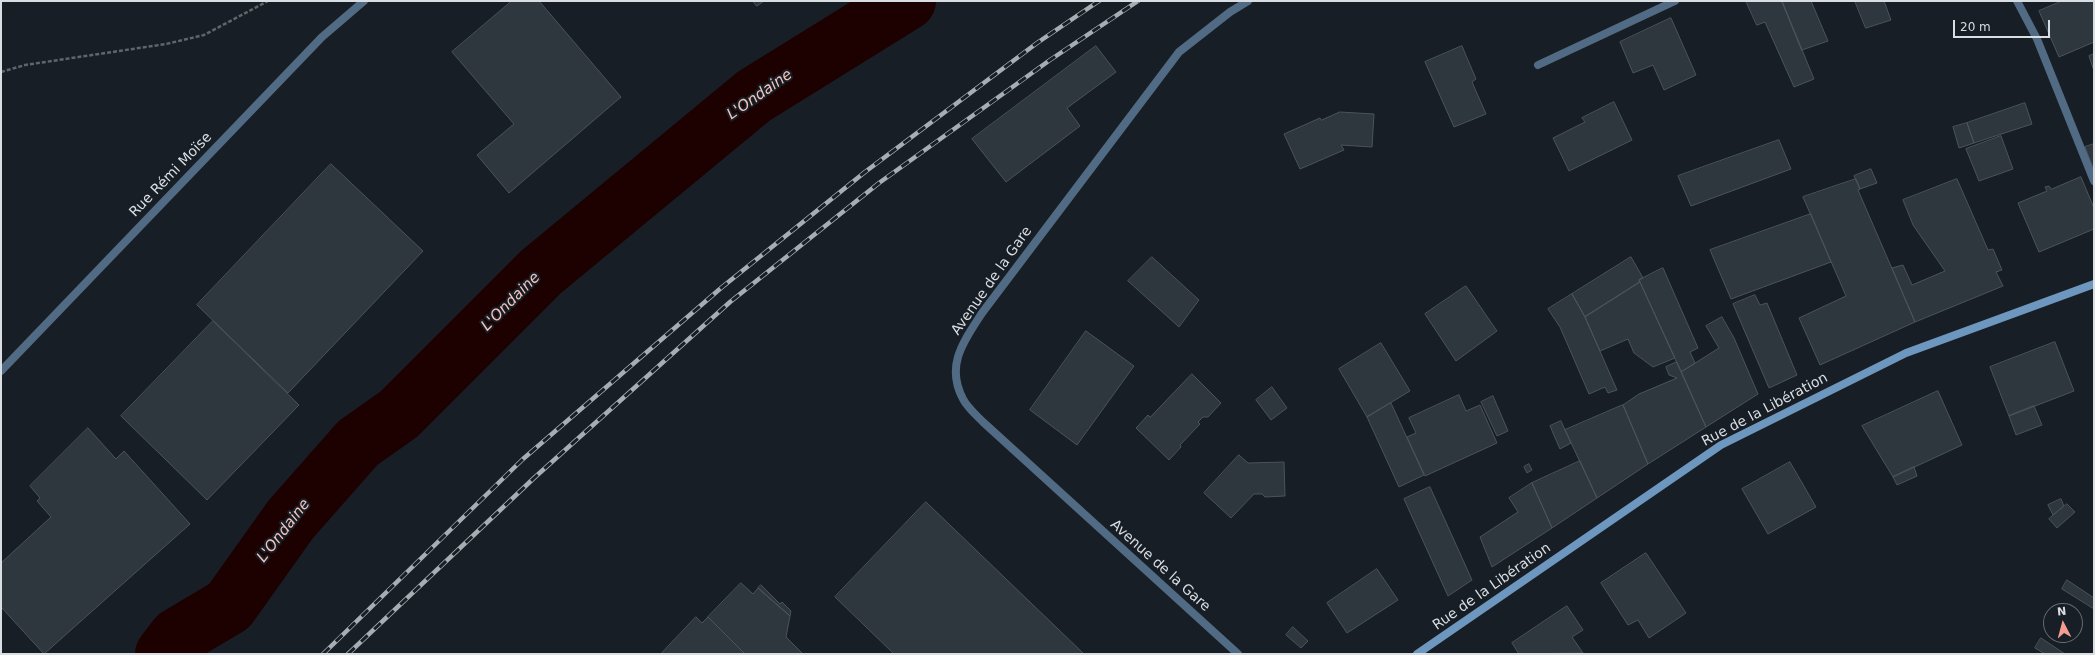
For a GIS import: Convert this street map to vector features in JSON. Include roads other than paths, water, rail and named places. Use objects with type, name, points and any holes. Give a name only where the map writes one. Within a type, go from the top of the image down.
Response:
[{"type":"main road","name":"Rue de la Libération","points":[[1417,654],[1721,445],[1906,353],[2094,284]]},
{"type":"street","name":"Rue Rémi Moïse","points":[[1,371],[322,37],[364,1]]},
{"type":"street","name":"Avenue de la Gare","points":[[1238,654],[983,422],[963,400],[955,377],[958,352],[982,313],[1179,52],[1230,12],[1248,1]]},
{"type":"street","points":[[1538,65],[1675,1]]},
{"type":"street","points":[[2017,1],[2037,40],[2094,181]]},
{"type":"waterway","name":"L'Ondaine","points":[[164,654],[177,637],[229,606],[291,519],[358,443],[399,414],[541,272],[754,96],[907,1]]},
{"type":"railway","points":[[323,654],[523,459],[721,288],[865,172],[1037,43],[1099,1]]},
{"type":"railway","points":[[348,654],[534,478],[730,302],[879,183],[1050,60],[1138,1]]}]
